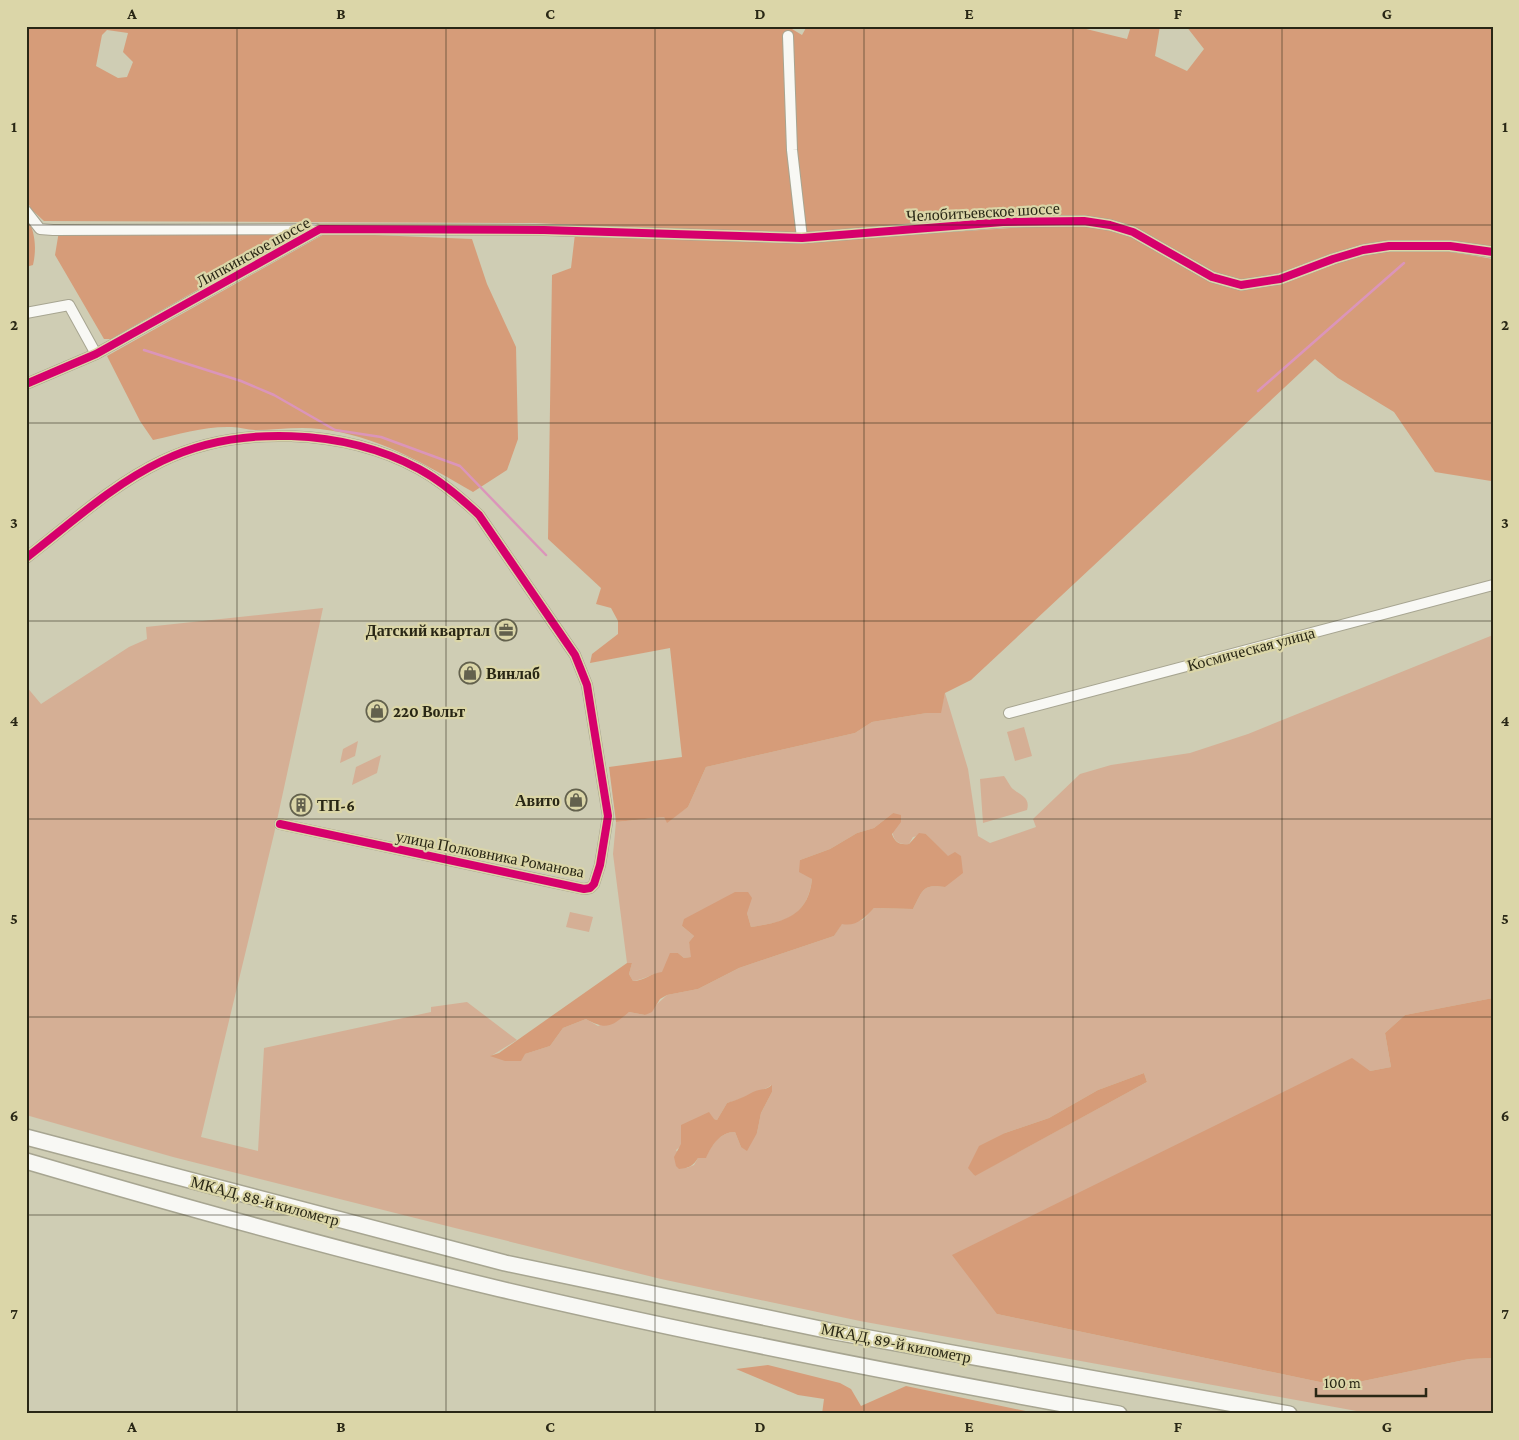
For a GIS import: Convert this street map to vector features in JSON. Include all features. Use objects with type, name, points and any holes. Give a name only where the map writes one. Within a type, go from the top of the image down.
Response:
[{"type":"highway","name":"МКАД, 88-й километр","points":[[26,1137],[505,1263]]},
{"type":"highway","name":"МКАД, 88-й километр","points":[[26,1161],[212,1215],[501,1289]]},
{"type":"highway","name":"МКАД, 89-й километр","points":[[505,1263],[830,1331],[1289,1414]]},
{"type":"highway","name":"МКАД, 89-й километр","points":[[501,1289],[827,1359],[1119,1414]]},
{"type":"street","points":[[788,36],[792,150],[802,238]]},
{"type":"street","points":[[26,211],[40,229],[53,230],[320,230]]},
{"type":"street","name":"Челобитьевское шоссе","points":[[544,230],[802,238],[1003,222],[1084,221],[1110,225],[1133,232],[1212,277],[1241,285],[1280,279],[1334,259],[1364,250],[1389,246],[1450,246],[1493,252]]},
{"type":"street","name":"Липкинское шоссе","points":[[26,384],[96,354],[320,230],[544,230]]},
{"type":"street","points":[[26,314],[69,304],[96,354]]},
{"type":"street","name":"улица Полковника Романова","points":[[26,558],[104,497],[136,475],[163,460],[193,449],[233,440],[267,437],[304,438],[371,449],[420,470],[464,500],[479,515],[575,655],[587,685],[608,816],[600,865],[594,884],[590,888],[584,889],[280,824]]},
{"type":"street","name":"Космическая улица","points":[[1009,713],[1493,585]]},
{"type":"shaded area","points":[[26,26],[787,26],[802,35],[807,26],[1074,26],[1127,39],[1131,26],[1160,26],[1155,56],[1187,71],[1204,49],[1186,26],[1493,26],[1493,248],[1451,241],[1410,240],[1389,242],[1348,249],[1273,276],[1251,281],[1226,278],[1212,273],[1146,233],[1124,224],[1097,218],[1061,215],[797,235],[535,223],[44,221],[31,209],[26,198]],"holes":[[[107,30],[128,33],[123,52],[133,62],[127,77],[118,78],[96,66],[102,35]]]},
{"type":"shaded area","points":[[26,215],[33,233],[35,252],[33,265],[26,267]]},
{"type":"shaded area","points":[[1054,225],[1103,227],[1136,237],[1228,287],[1331,261],[1394,250],[1431,250],[1493,259],[1493,498],[1491,481],[1435,472],[1394,412],[1338,378],[1315,359],[971,680],[945,693],[941,713],[927,713],[872,722],[855,733],[706,767],[688,807],[667,823],[664,817],[616,822],[609,767],[682,757],[670,648],[590,663],[592,654],[618,634],[618,621],[611,608],[596,604],[601,588],[548,539],[552,275],[571,268],[575,234],[803,242]]},
{"type":"shaded area","points":[[59,231],[286,232],[291,237],[111,339],[104,339],[55,255]]},
{"type":"shaded area","points":[[326,233],[472,239],[487,284],[516,347],[518,439],[507,470],[473,492],[418,461],[380,444],[341,432],[312,428],[255,430],[222,427],[192,431],[153,440],[140,421],[107,356]]},
{"type":"shaded area","points":[[323,608],[274,834],[201,1137],[258,1151],[264,1048],[431,1012],[431,1007],[467,1002],[517,1040],[491,1056],[525,1054],[550,1046],[563,1028],[586,1019],[598,1026],[629,1012],[645,1015],[667,995],[698,989],[739,968],[834,936],[842,923],[863,920],[874,908],[913,909],[924,890],[932,886],[945,887],[948,857],[926,834],[913,837],[909,844],[898,842],[893,835],[893,813],[874,828],[857,833],[830,849],[800,860],[812,879],[805,902],[792,916],[774,923],[751,927],[747,913],[682,926],[694,936],[689,942],[692,957],[684,958],[678,953],[662,973],[633,981],[629,974],[632,963],[627,963],[613,854],[616,822],[664,817],[667,822],[688,807],[706,767],[855,733],[872,722],[927,713],[940,713],[945,693],[968,769],[978,836],[990,843],[1036,827],[1033,819],[1080,774],[1111,765],[1190,753],[1248,734],[1493,635],[1493,998],[1405,1015],[1385,1033],[1391,1067],[1370,1071],[997,1314],[1339,1386],[1469,1359],[1493,1358],[1493,1414],[1373,1414],[860,1321],[661,1279],[173,1157],[26,1115],[26,686],[41,704],[129,647],[147,639],[146,627]],"holes":[[[1144,1073],[1147,1082],[974,1176],[1005,1133],[1049,1118],[1098,1090]],[[771,1085],[772,1092],[761,1113],[757,1133],[741,1147],[735,1132],[725,1134],[714,1144],[706,1157],[698,1158],[694,1165],[687,1168],[676,1150],[714,1119],[717,1120],[727,1103],[744,1098]]]},
{"type":"shaded area","points":[[1024,727],[1032,756],[1015,761],[1007,732]]},
{"type":"shaded area","points":[[358,741],[355,756],[340,763],[343,749]]},
{"type":"shaded area","points":[[381,755],[377,773],[352,785],[356,767]]},
{"type":"shaded area","points":[[1004,776],[1011,787],[1026,799],[1027,810],[983,823],[980,779]]},
{"type":"shaded area","points":[[893,813],[901,815],[901,822],[892,834],[898,843],[909,844],[919,833],[926,834],[948,856],[955,852],[961,856],[963,873],[945,887],[932,886],[924,890],[913,909],[874,908],[856,923],[842,924],[834,936],[739,968],[698,989],[667,995],[660,999],[652,1012],[645,1015],[629,1012],[613,1024],[604,1026],[586,1019],[563,1028],[550,1046],[525,1054],[521,1061],[505,1061],[490,1056],[499,1053],[627,963],[632,963],[629,974],[633,981],[637,981],[662,972],[670,953],[678,953],[684,958],[691,957],[689,942],[694,936],[682,926],[684,919],[735,892],[748,892],[752,898],[747,913],[751,927],[773,923],[792,915],[805,902],[810,892],[812,879],[799,872],[800,860],[830,849],[857,833],[874,828]]},
{"type":"shaded area","points":[[570,912],[593,917],[589,932],[566,927]]},
{"type":"shaded area","points":[[1493,998],[1493,1358],[1469,1359],[1339,1386],[997,1314],[952,1255],[1352,1058],[1370,1071],[1391,1067],[1385,1033],[1405,1015]]},
{"type":"shaded area","points":[[1144,1073],[1147,1082],[975,1176],[968,1168],[979,1146],[1005,1133],[1049,1118],[1098,1090]]},
{"type":"shaded area","points":[[772,1085],[772,1092],[761,1113],[757,1133],[747,1151],[741,1147],[735,1132],[725,1134],[717,1140],[706,1158],[698,1158],[692,1165],[685,1168],[679,1169],[676,1166],[674,1157],[681,1144],[681,1125],[709,1112],[717,1120],[727,1103]]},
{"type":"shaded area","points":[[768,1365],[840,1383],[851,1389],[861,1406],[906,1386],[1040,1414],[822,1414],[824,1399],[798,1395],[736,1369]]},
{"type":"waterway","points":[[1258,391],[1404,263]]},
{"type":"waterway","points":[[144,350],[241,381],[274,395],[335,430],[381,437],[460,466],[546,555]]},
{"type":"cycle path","points":[[26,384],[96,354],[320,229],[544,230],[802,238],[1003,222],[1084,221],[1110,225],[1133,232],[1212,277],[1241,285],[1280,279],[1333,259],[1363,250],[1389,246],[1450,246],[1493,252]]},
{"type":"cycle path","points":[[26,558],[109,493],[162,461],[192,449],[224,441],[257,437],[291,436],[325,439],[358,446],[390,456],[419,469],[435,479],[479,515],[575,655],[587,685],[608,816],[600,865],[594,884],[590,888],[584,889],[280,824]]},
{"type":"place","name":"Датский квартал","points":[[506,630]]},
{"type":"place","name":"Винлаб","points":[[470,673]]},
{"type":"place","name":"220 Вольт","points":[[377,711]]},
{"type":"place","name":"Авито","points":[[576,800]]},
{"type":"place","name":"ТП-6","points":[[301,805]]}]
